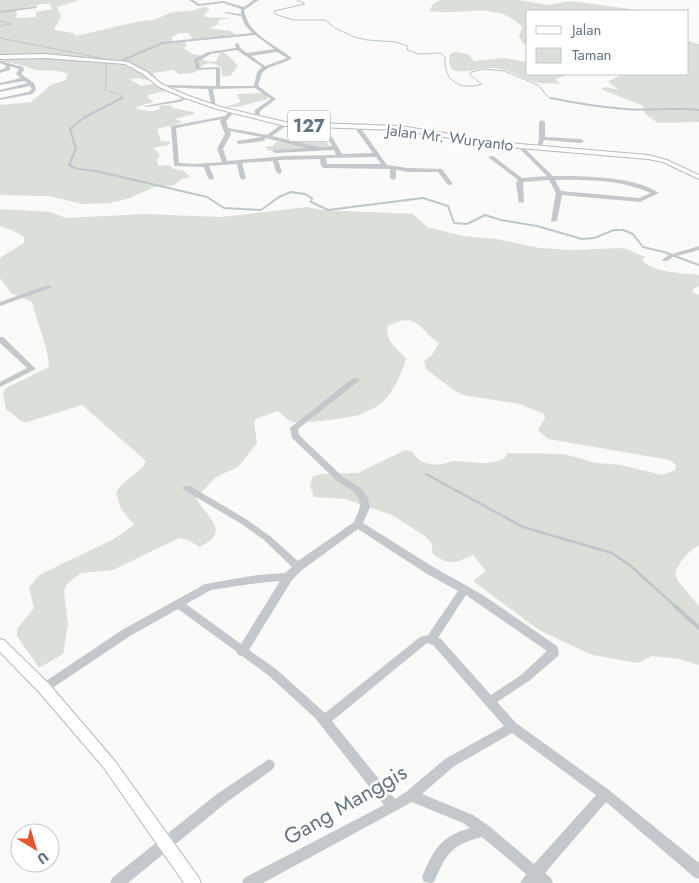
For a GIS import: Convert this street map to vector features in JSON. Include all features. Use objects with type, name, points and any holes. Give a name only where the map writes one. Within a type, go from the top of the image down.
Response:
[{"type":"main road","name":"Jalan Mr. Wuryanto","points":[[0,56],[45,56],[114,61],[137,68],[161,86],[214,107],[285,124],[408,129],[520,146],[648,156],[697,174]]},
{"type":"main road","points":[[0,644],[44,688],[109,764],[193,883]]},
{"type":"street","points":[[191,0],[198,5],[222,2],[243,8],[257,0]]},
{"type":"street","points":[[0,12],[36,6]]},
{"type":"street","points":[[243,8],[242,15],[249,30],[279,50],[290,60],[264,67],[256,76],[256,87]]},
{"type":"street","points":[[226,13],[242,15]]},
{"type":"street","points":[[114,61],[162,43],[257,34]]},
{"type":"street","points":[[226,37],[237,44],[238,49],[264,67]]},
{"type":"street","points":[[209,39],[213,43]]},
{"type":"street","points":[[217,48],[224,51]]},
{"type":"street","points":[[218,88],[218,68],[198,68],[196,60],[210,53],[238,49]]},
{"type":"street","points":[[246,55],[279,50]]},
{"type":"street","points":[[0,62],[8,66],[21,68],[22,70],[18,74],[32,84],[34,89],[30,93],[0,99]]},
{"type":"street","points":[[0,72],[8,66]]},
{"type":"street","points":[[198,82],[198,72],[210,73]]},
{"type":"street","points":[[0,84],[25,79]]},
{"type":"street","points":[[161,86],[198,82],[210,88],[256,87],[274,99],[258,110],[258,118]]},
{"type":"street","points":[[0,91],[32,84]]},
{"type":"street","points":[[210,88],[214,107]]},
{"type":"street","points":[[146,106],[179,101],[187,97]]},
{"type":"street","points":[[225,163],[220,149],[228,134],[223,120],[232,112]]},
{"type":"street","points":[[226,117],[173,126],[176,165],[378,155]]},
{"type":"street","points":[[539,148],[542,138],[542,122]]},
{"type":"street","points":[[239,142],[269,138],[285,124],[301,131],[330,137],[340,156]]},
{"type":"street","points":[[358,128],[385,166]]},
{"type":"street","points":[[227,129],[320,149]]},
{"type":"street","points":[[542,138],[581,141]]},
{"type":"street","points":[[520,146],[550,177],[559,193],[554,221]]},
{"type":"street","points":[[274,151],[335,148]]},
{"type":"street","points":[[323,157],[324,168],[385,166],[408,170],[440,170],[450,184]]},
{"type":"street","points":[[491,157],[521,180],[550,177],[626,182],[656,193],[640,200],[559,193]]},
{"type":"street","points":[[275,159],[279,172]]},
{"type":"street","points":[[239,161],[243,178]]},
{"type":"street","points":[[206,165],[211,178]]},
{"type":"street","points":[[393,167],[394,178]]},
{"type":"street","points":[[521,180],[519,183],[521,202]]},
{"type":"street","points":[[671,257],[699,248]]},
{"type":"street","points":[[0,304],[48,287]]},
{"type":"street","points":[[0,339],[32,369],[0,385]]},
{"type":"street","points":[[242,652],[288,577],[298,566],[358,524],[365,507],[364,498],[340,479],[295,436],[294,428],[356,380]]},
{"type":"street","points":[[187,488],[243,521],[267,538],[298,566]]},
{"type":"street","points":[[358,524],[463,591],[479,598],[553,649],[553,654],[525,678],[490,701]]},
{"type":"street","points":[[44,688],[126,633],[209,588],[232,582],[288,577]]},
{"type":"street","points":[[431,640],[463,591]]},
{"type":"street","points":[[178,604],[272,672],[326,720],[345,749],[393,807]]},
{"type":"street","points":[[326,720],[424,640],[437,642],[512,727],[605,794],[699,872]]},
{"type":"street","name":"Gang Manggis","points":[[249,883],[393,807],[410,796],[448,763],[512,727]]},
{"type":"street","points":[[117,883],[222,798],[270,765]]},
{"type":"street","points":[[410,796],[454,812],[484,830],[536,880],[605,794]]},
{"type":"street","points":[[429,877],[439,854],[449,842],[460,836],[484,830]]},
{"type":"green space","points":[[0,0],[79,0],[57,7],[61,16],[54,30],[73,33],[76,36],[140,21],[154,20],[172,12],[190,11],[204,7],[210,9],[204,15],[205,17],[232,18],[219,20],[217,25],[209,28],[230,31],[236,35],[193,39],[188,33],[180,33],[172,37],[172,41],[185,42],[187,46],[183,48],[193,54],[202,56],[203,60],[210,62],[216,61],[220,53],[223,52],[238,66],[230,76],[222,76],[221,67],[208,63],[193,73],[179,74],[173,70],[153,73],[157,80],[129,79],[141,86],[153,84],[166,91],[148,95],[147,97],[153,102],[136,107],[137,109],[154,111],[160,109],[159,106],[170,105],[173,108],[194,112],[194,114],[175,119],[181,121],[181,123],[157,129],[161,141],[171,142],[168,145],[153,148],[160,154],[157,161],[159,166],[170,165],[173,169],[182,170],[191,177],[182,179],[174,185],[154,187],[130,198],[110,203],[82,204],[49,196],[0,195],[0,105],[31,102],[51,85],[66,80],[68,74],[36,70],[14,63],[0,62]],"holes":[[[51,4],[50,6],[53,9],[36,12],[36,17],[16,18],[17,9]]]},
{"type":"green space","points":[[440,0],[517,0],[548,5],[571,1],[638,10],[526,10],[526,45],[523,44],[519,35],[523,27],[503,14],[491,11],[429,11],[433,4]]},
{"type":"green space","points":[[689,41],[699,44],[699,122],[658,123],[645,114],[643,106],[601,89],[605,87],[619,90],[608,82],[625,75],[689,75]]},
{"type":"green space","points":[[455,52],[468,54],[474,61],[504,58],[526,62],[526,75],[568,75],[555,79],[561,84],[534,82],[505,70],[494,68],[457,71],[452,70],[449,63],[450,54]]},
{"type":"green space","points":[[239,94],[266,94],[268,99],[237,107],[224,107],[241,102],[237,95]]},
{"type":"green space","points":[[300,137],[324,137],[329,146],[269,151],[265,147],[273,146],[276,142],[288,143]]},
{"type":"green space","points":[[307,207],[322,210],[413,214],[427,227],[463,236],[496,239],[540,248],[571,250],[624,248],[645,257],[642,260],[653,268],[669,272],[699,275],[699,286],[693,289],[693,292],[699,295],[699,545],[684,557],[675,574],[678,581],[699,606],[699,665],[679,659],[652,656],[638,663],[592,655],[539,630],[473,581],[486,571],[473,555],[448,562],[433,554],[431,542],[425,536],[392,515],[345,499],[314,497],[310,486],[313,476],[358,473],[405,450],[413,452],[421,461],[434,465],[454,461],[492,462],[505,458],[507,453],[564,454],[596,463],[621,465],[662,475],[675,470],[676,465],[670,460],[548,439],[538,430],[545,418],[544,414],[520,404],[463,395],[452,389],[426,369],[424,361],[432,355],[439,343],[417,324],[406,320],[388,326],[387,331],[390,340],[395,348],[406,358],[396,383],[389,395],[380,404],[359,415],[313,422],[290,421],[278,411],[258,418],[254,422],[257,443],[238,467],[216,477],[196,498],[211,518],[216,530],[209,541],[200,547],[188,540],[179,538],[113,570],[81,573],[67,584],[64,591],[68,625],[63,654],[39,668],[17,636],[17,629],[34,608],[29,588],[39,575],[112,540],[134,525],[121,509],[116,493],[123,484],[140,470],[146,461],[82,405],[27,422],[21,421],[6,409],[3,393],[6,388],[49,367],[47,350],[32,302],[11,293],[0,278],[0,258],[24,243],[24,237],[0,226],[0,209],[50,212],[66,218],[144,214],[221,217]]},
{"type":"waterway","points":[[297,0],[305,4],[274,11],[275,14],[293,20],[325,20],[335,28],[354,37],[396,42],[408,46],[407,50],[419,54],[441,53],[445,57],[445,65],[450,78],[460,85],[474,86],[482,84],[470,75],[471,72],[485,69],[504,71],[538,85],[549,98],[558,100]]},
{"type":"waterway","points":[[0,21],[12,24],[0,26]]},
{"type":"waterway","points":[[0,38],[106,59],[106,85],[104,90],[121,95],[123,98],[120,100]]},
{"type":"waterway","points":[[122,98],[85,117],[70,129],[76,148],[69,165],[77,169],[96,171],[207,197],[224,208],[261,210],[279,197],[291,192],[305,194],[312,198],[311,202],[328,210],[423,198],[448,206],[454,223],[467,224],[485,215],[501,220],[537,226],[582,239],[594,238],[614,230],[623,230],[633,234],[643,247],[664,252],[699,265]]},
{"type":"waterway","points":[[551,98],[625,109],[699,110]]},
{"type":"waterway","points":[[426,474],[523,527],[612,553],[632,567],[676,607]]},
{"type":"waterway","points":[[675,606],[699,628]]}]
